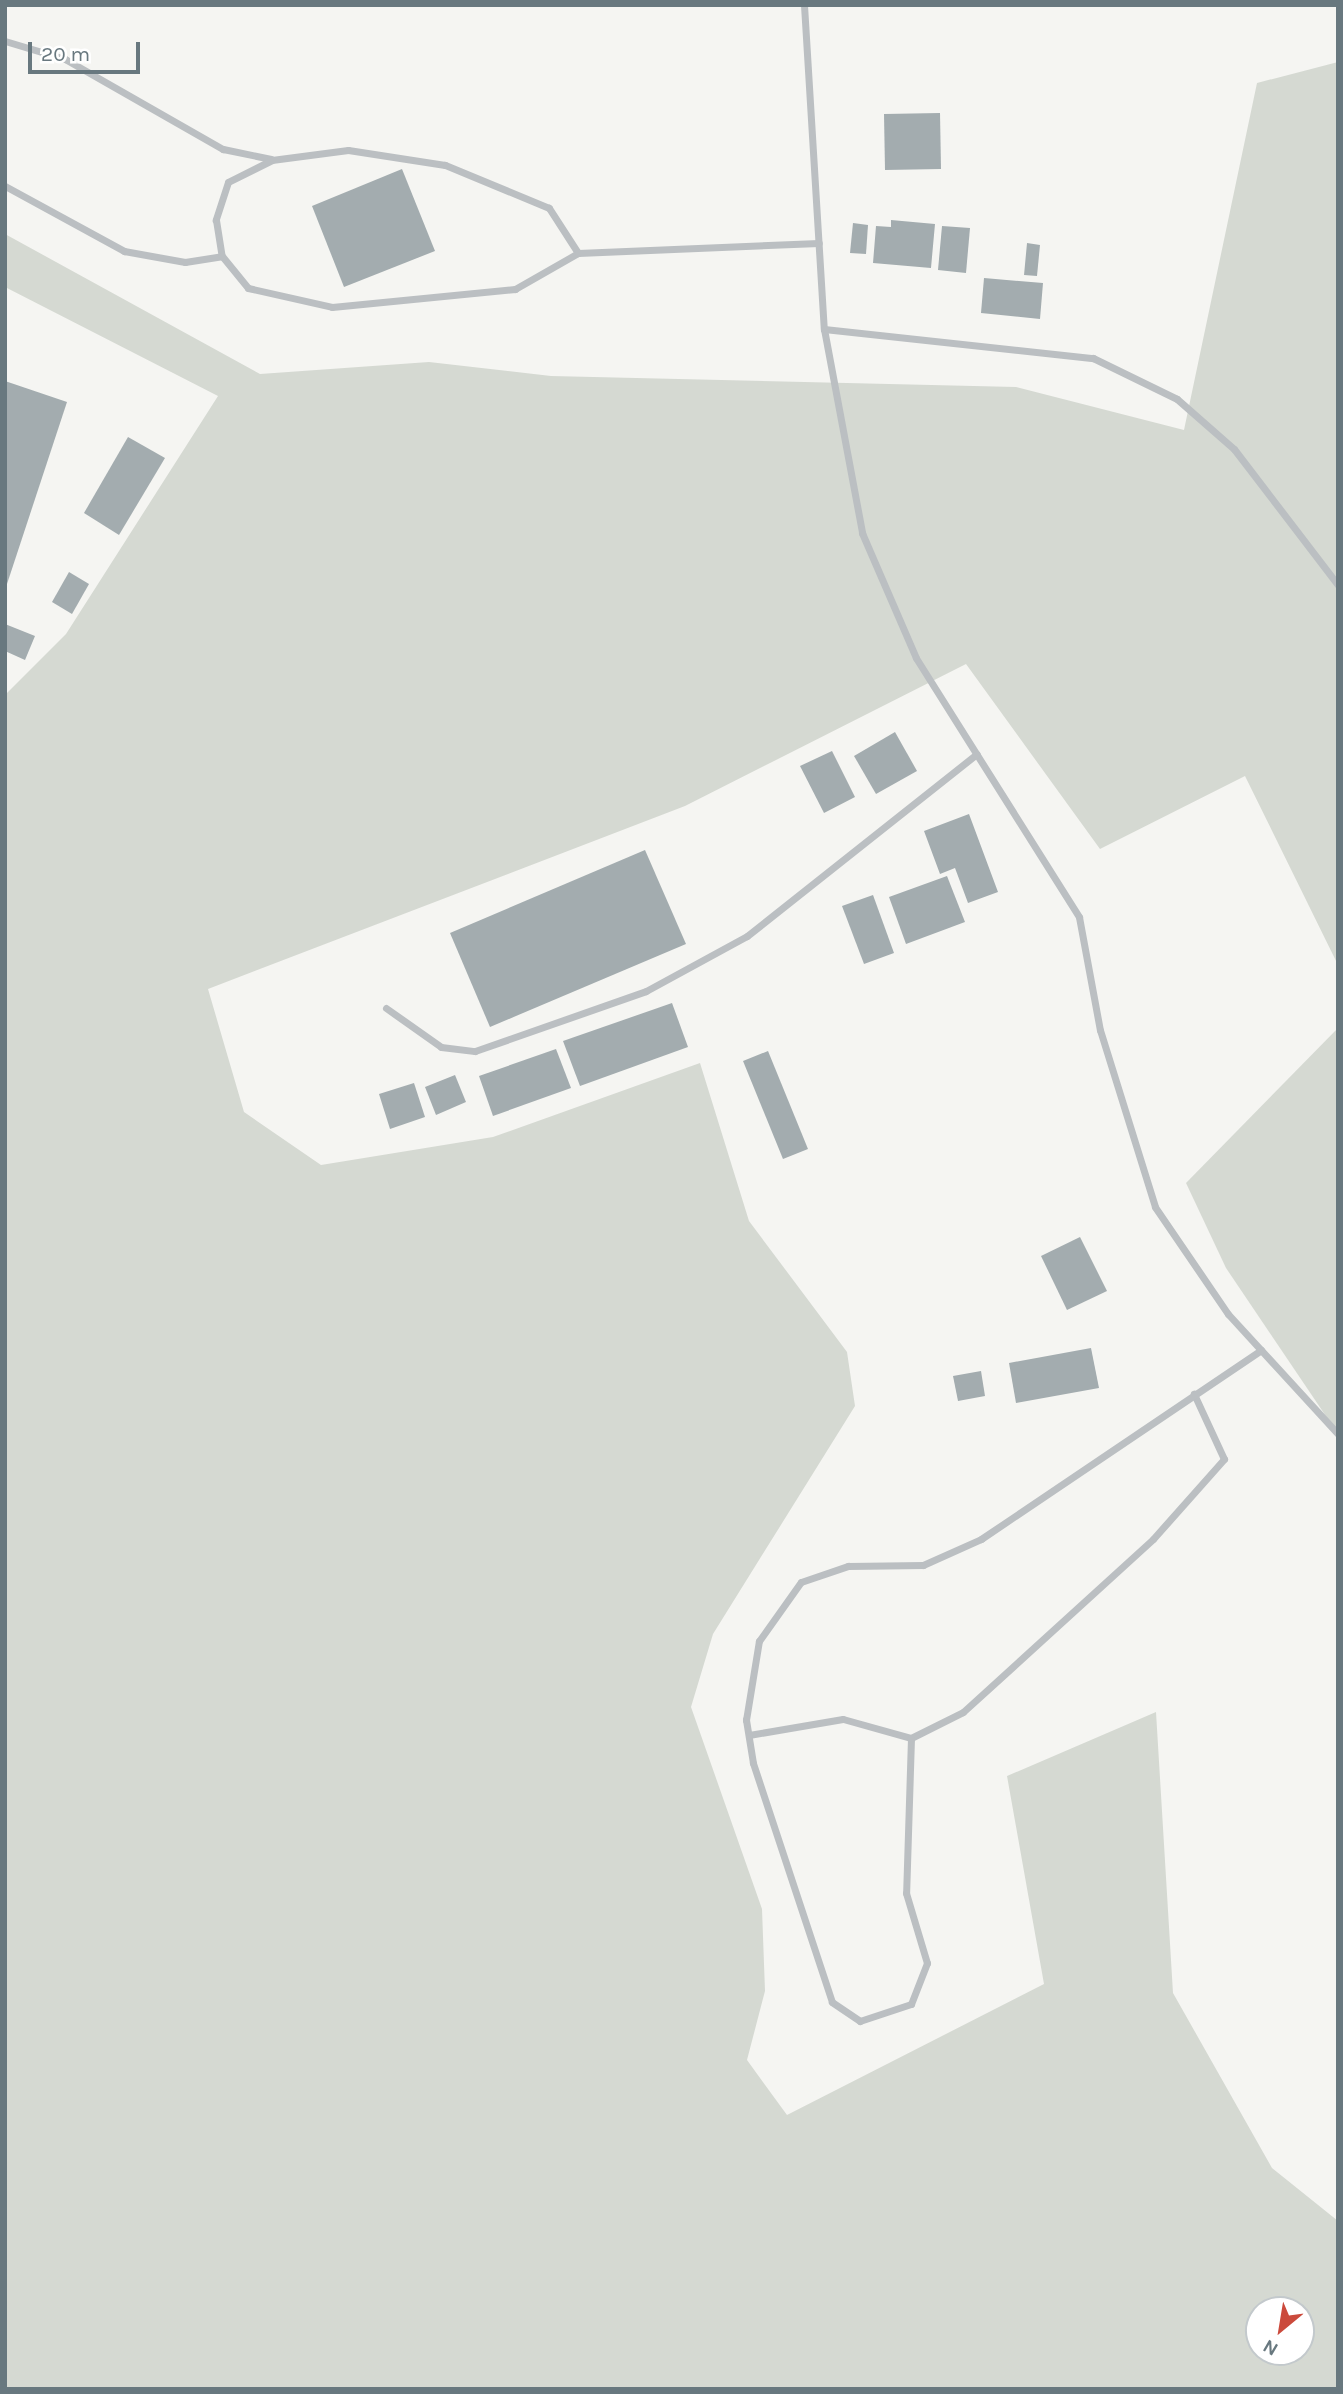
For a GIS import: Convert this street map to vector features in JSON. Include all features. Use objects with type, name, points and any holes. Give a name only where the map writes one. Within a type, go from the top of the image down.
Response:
[{"type":"street","points":[[804,5],[824,329],[862,533],[916,658],[1079,917],[1100,1030],[1156,1207],[1228,1314],[1338,1434]]},
{"type":"street","points":[[5,41],[65,59],[223,149],[272,160]]},
{"type":"street","points":[[578,253],[550,208],[445,165],[348,150],[272,160],[228,182],[216,220],[222,256],[248,288],[332,307],[515,289],[578,253],[819,243]]},
{"type":"street","points":[[5,186],[124,251],[185,262],[222,256]]},
{"type":"street","points":[[824,329],[1093,358],[1177,399],[1234,450],[1338,585]]},
{"type":"street","points":[[386,1008],[441,1047],[475,1051],[646,991],[747,936],[977,754]]},
{"type":"street","points":[[911,1738],[906,1893],[927,1963],[911,2004],[860,2021],[832,2002],[749,1735],[759,1641],[801,1583],[848,1566],[923,1565],[981,1539],[1261,1350]]},
{"type":"street","points":[[749,1735],[843,1719],[911,1738],[963,1712],[1153,1539],[1224,1459],[1194,1394]]},
{"type":"shaded area","points":[[1338,62],[1338,965],[1245,776],[1100,849],[966,664],[685,806],[208,989],[244,1112],[321,1165],[493,1137],[700,1063],[749,1221],[847,1352],[855,1406],[713,1634],[691,1707],[762,1909],[765,1991],[747,2060],[787,2115],[1044,1984],[1007,1776],[1156,1712],[1173,1993],[1272,2168],[1338,2221],[1338,2389],[5,2389],[5,695],[66,634],[218,396],[5,287],[5,234],[260,374],[429,362],[551,376],[1016,387],[1184,430],[1257,83]]},
{"type":"shaded area","points":[[1338,1028],[1338,1434],[1226,1268],[1186,1183]]},
{"type":"building","points":[[940,113],[941,169],[885,170],[884,114]]},
{"type":"building","points":[[402,169],[435,251],[344,287],[312,206]]},
{"type":"building","points":[[891,220],[935,224],[931,268],[873,263],[876,226],[891,227]]},
{"type":"building","points":[[853,223],[868,225],[866,254],[850,253]]},
{"type":"building","points":[[942,226],[970,228],[966,273],[938,270]]},
{"type":"building","points":[[1027,243],[1040,245],[1037,276],[1024,275]]},
{"type":"building","points":[[984,278],[1043,283],[1040,319],[981,313]]},
{"type":"building","points":[[5,381],[67,402],[6,587],[5,586]]},
{"type":"building","points":[[128,437],[165,458],[119,535],[84,513]]},
{"type":"building","points":[[69,572],[89,584],[72,614],[52,602]]},
{"type":"building","points":[[5,624],[35,636],[25,660],[5,651]]},
{"type":"building","points":[[895,732],[917,771],[876,794],[854,756]]},
{"type":"building","points":[[832,751],[855,797],[824,813],[800,766]]},
{"type":"building","points":[[969,814],[998,892],[968,903],[955,868],[940,874],[924,831]]},
{"type":"building","points":[[645,850],[686,944],[490,1027],[450,933]]},
{"type":"building","points":[[947,876],[965,922],[906,944],[889,897]]},
{"type":"building","points":[[873,895],[894,953],[864,964],[842,906]]},
{"type":"building","points":[[672,1003],[688,1047],[580,1086],[563,1041]]},
{"type":"building","points":[[556,1049],[571,1088],[493,1116],[479,1076]]},
{"type":"building","points":[[768,1051],[808,1149],[783,1159],[743,1061]]},
{"type":"building","points":[[455,1075],[466,1102],[436,1115],[425,1087]]},
{"type":"building","points":[[414,1083],[425,1117],[390,1129],[379,1094]]},
{"type":"building","points":[[1080,1237],[1107,1291],[1067,1310],[1041,1256]]},
{"type":"building","points":[[1091,1348],[1099,1388],[1016,1403],[1009,1363]]},
{"type":"building","points":[[981,1371],[985,1396],[958,1401],[953,1376]]}]
